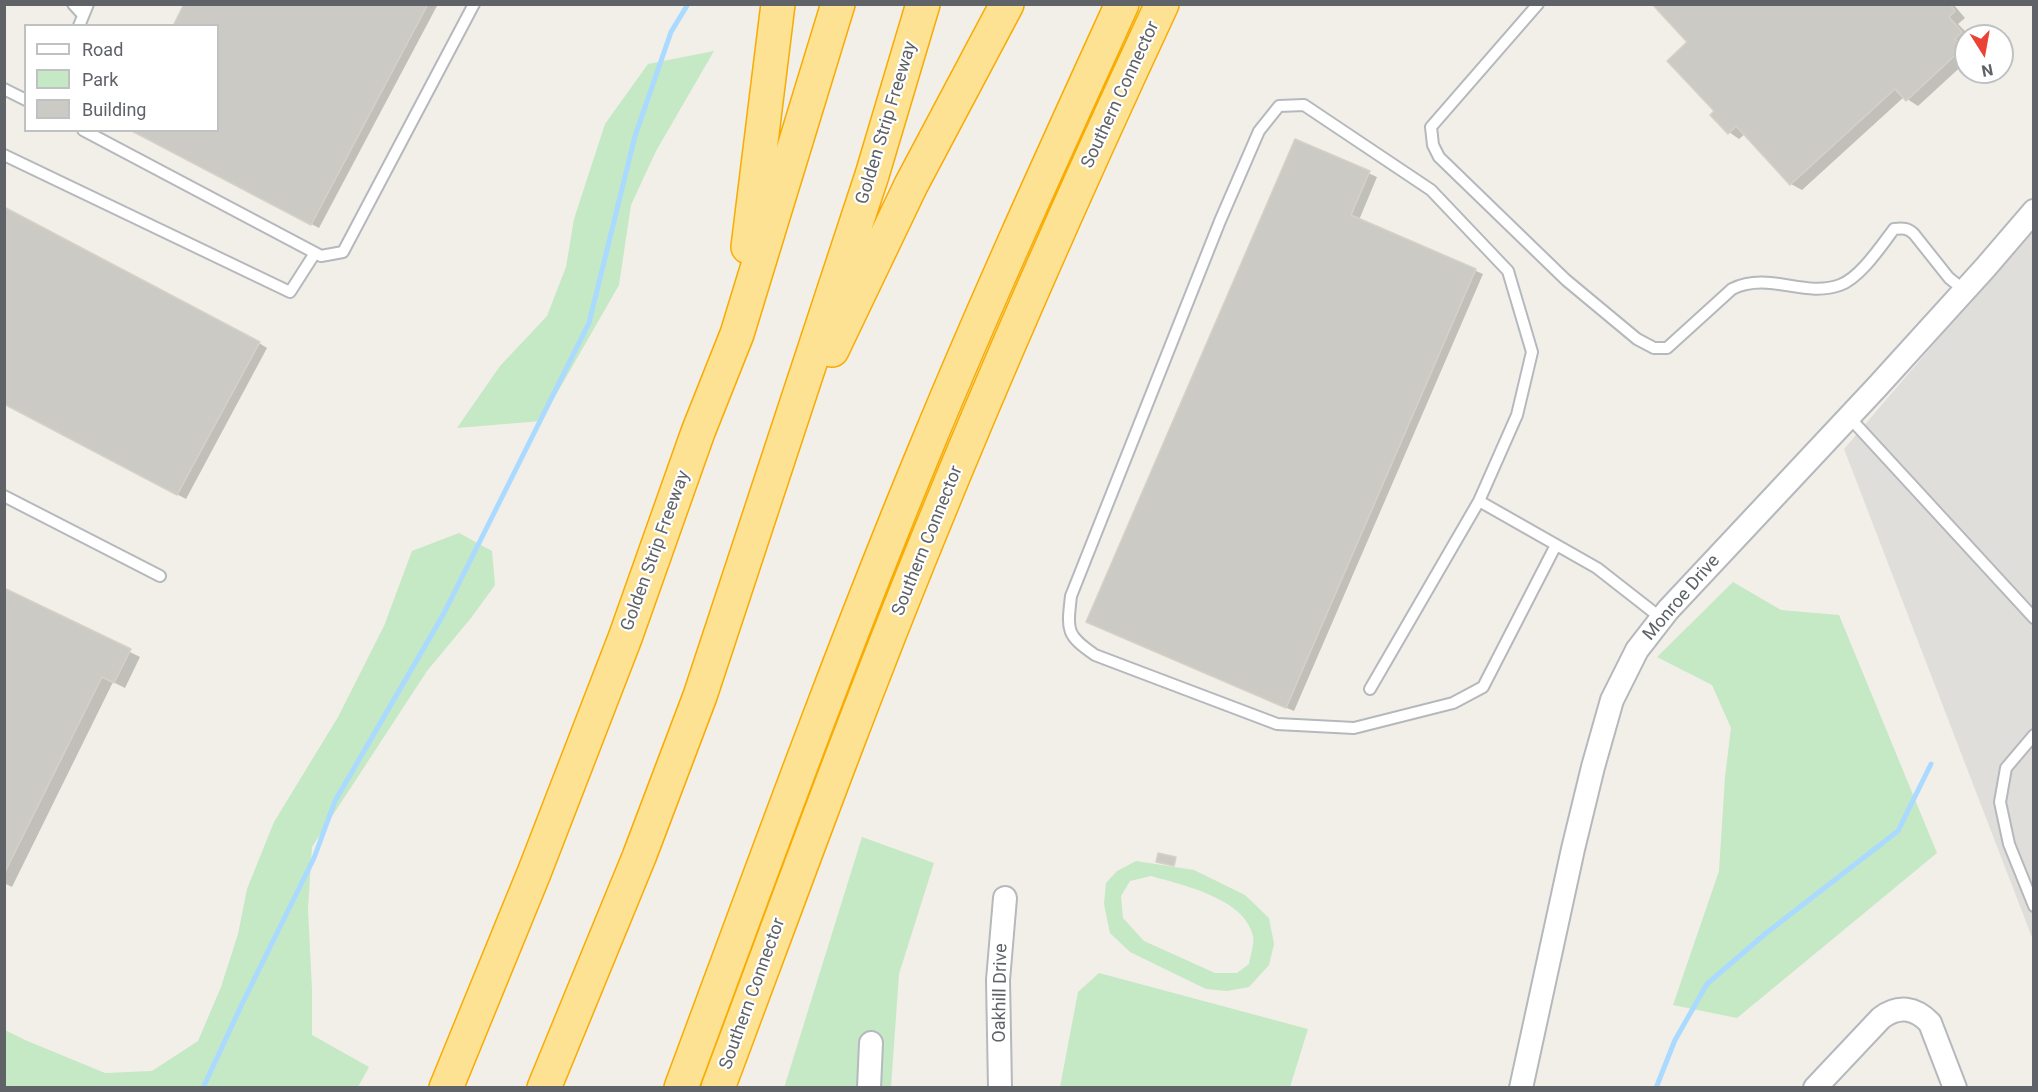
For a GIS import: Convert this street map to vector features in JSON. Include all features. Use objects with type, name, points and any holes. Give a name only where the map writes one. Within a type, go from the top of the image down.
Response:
[{"type":"highway","points":[[737,334],[778,4]]},
{"type":"highway","name":"Golden Strip Freeway","points":[[446,1088],[543,852],[625,638],[698,432],[737,334],[838,4]]},
{"type":"highway","name":"Golden Strip Freeway","points":[[544,1088],[639,858],[700,696],[872,175],[923,4]]},
{"type":"highway","points":[[771,479],[911,185],[1007,4]]},
{"type":"highway","name":"Southern Connector","points":[[681,1088],[849,638],[926,447],[1122,4]]},
{"type":"highway","name":"Southern Connector","points":[[718,1088],[850,733],[928,537],[1050,249],[1162,4]]},
{"type":"street","name":"Monroe Drive","points":[[1521,1088],[1593,767],[1612,700],[1637,650],[1661,618],[1849,417],[2034,211]]},
{"type":"street","name":"Oakhill Drive","points":[[1000,1088],[998,980],[1005,898]]},
{"type":"street","points":[[1815,1088],[1881,1018],[1889,1012],[1906,1009],[1923,1015],[1930,1023],[1955,1088]]},
{"type":"street","points":[[869,1088],[871,1042]]},
{"type":"lane","points":[[73,4],[83,15]]},
{"type":"lane","points":[[87,132],[321,256],[343,252],[474,4]]},
{"type":"lane","points":[[1538,4],[1431,128],[1433,145],[1439,157],[1566,280],[1637,339],[1653,348],[1667,348],[1732,289],[1742,284],[1755,281],[1821,289],[1842,285],[1858,273],[1894,229],[1910,230],[1949,278],[1965,290]]},
{"type":"lane","points":[[4,89],[24,99]]},
{"type":"lane","points":[[1370,689],[1479,501],[1517,415],[1532,352],[1509,271],[1431,190],[1304,105],[1279,106],[1259,131],[1220,221],[1071,596],[1068,626],[1077,642],[1095,655],[1277,724],[1354,728],[1453,703],[1483,687],[1556,545]]},
{"type":"lane","points":[[4,155],[290,292],[315,253]]},
{"type":"lane","points":[[1849,417],[2034,618]]},
{"type":"lane","points":[[4,496],[160,576]]},
{"type":"lane","points":[[1479,501],[1597,568],[1661,618]]},
{"type":"lane","points":[[2034,735],[2006,768],[2000,802],[2009,844],[2034,906]]},
{"type":"shaded area","points":[[2033,228],[2033,940],[1844,449]]},
{"type":"green space","points":[[714,51],[656,151],[631,205],[619,285],[541,421],[457,428],[500,366],[547,316],[566,267],[574,219],[605,124],[648,64]]},
{"type":"green space","points":[[459,533],[492,551],[495,585],[427,671],[312,847],[308,909],[312,1035],[369,1067],[358,1087],[5,1087],[5,1030],[105,1073],[152,1071],[198,1041],[221,987],[238,934],[247,889],[274,822],[338,717],[384,626],[412,551]]},
{"type":"green space","points":[[1733,582],[1781,610],[1839,615],[1937,853],[1737,1018],[1673,1005],[1719,871],[1725,777],[1731,728],[1712,685],[1657,657]]},
{"type":"green space","points":[[862,837],[934,863],[899,974],[891,1087],[784,1088]]},
{"type":"green space","points":[[1136,861],[1194,870],[1245,895],[1269,918],[1274,944],[1269,965],[1249,987],[1227,991],[1206,989],[1130,952],[1110,933],[1104,904],[1106,883],[1117,871]],"holes":[[[1151,876],[1211,895],[1238,912],[1248,923],[1253,936],[1249,964],[1237,973],[1215,973],[1144,941],[1123,918],[1121,896],[1130,881]]]},
{"type":"green space","points":[[1099,973],[1308,1029],[1290,1087],[1060,1087],[1078,992]]},
{"type":"building","points":[[184,4],[428,4],[311,225],[134,132],[219,132],[219,24],[174,24]]},
{"type":"building","points":[[1652,4],[1950,4],[1955,11],[1949,17],[1955,24],[1954,56],[1906,101],[1895,89],[1790,185],[1736,126],[1728,134],[1710,115],[1714,111],[1667,61],[1687,42]]},
{"type":"building","points":[[1295,139],[1370,171],[1351,215],[1476,269],[1286,708],[1086,622]]},
{"type":"building","points":[[4,207],[260,342],[177,495],[4,404]]},
{"type":"building","points":[[4,588],[131,649],[114,683],[102,677],[4,874]]},
{"type":"building","points":[[1158,853],[1176,857],[1174,866],[1156,862]]},
{"type":"waterway","points":[[203,1088],[314,858],[335,801],[443,615],[589,323],[635,136],[671,32],[688,4]]},
{"type":"waterway","points":[[1656,1088],[1675,1040],[1707,984],[1765,934],[1898,831],[1931,764]]}]
